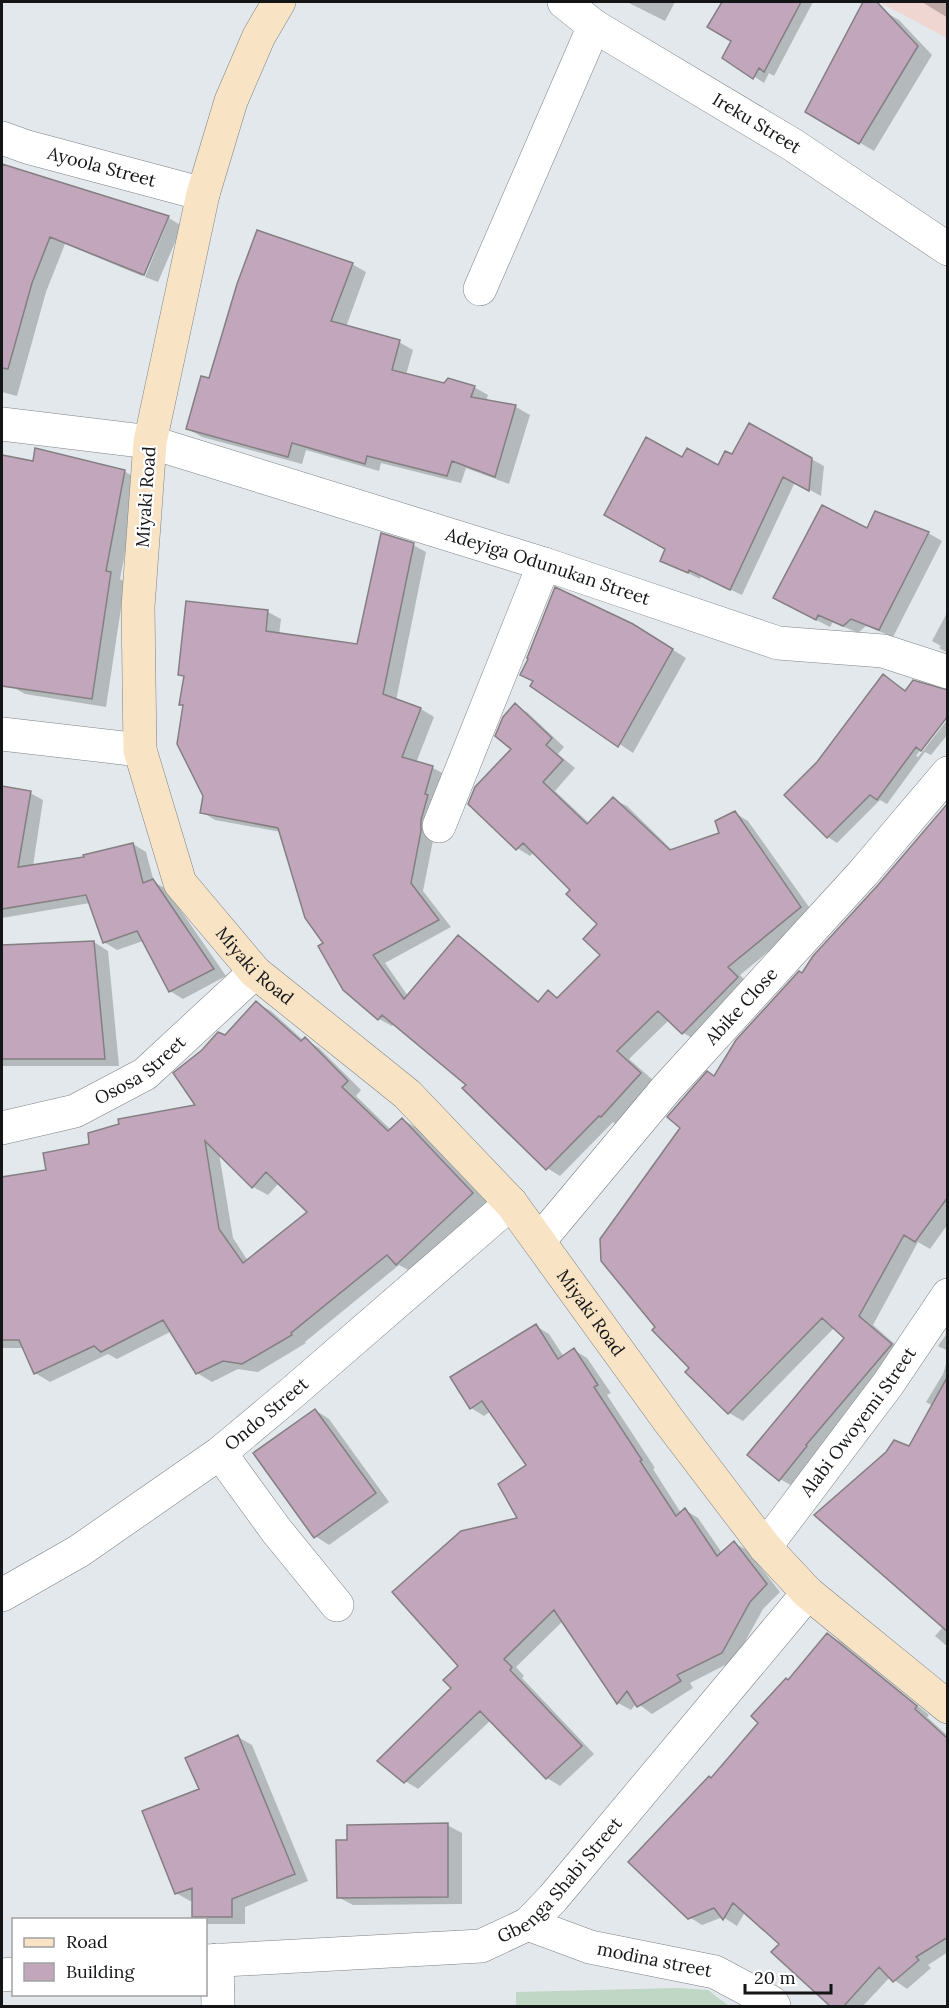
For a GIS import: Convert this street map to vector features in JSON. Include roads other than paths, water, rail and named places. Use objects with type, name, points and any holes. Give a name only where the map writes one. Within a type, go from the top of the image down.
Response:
[{"type":"street","name":"Miyaki Road","points":[[279,2],[259,36],[231,101],[203,194],[150,442],[138,607],[140,750],[180,884],[255,972],[407,1094],[511,1203],[669,1421],[765,1547],[808,1593],[948,1707]]},
{"type":"street","name":"Ireku Street","points":[[564,2],[594,26],[793,145],[948,249]]},
{"type":"street","points":[[480,289],[594,26]]},
{"type":"street","name":"Ayoola Street","points":[[2,138],[27,147],[203,194]]},
{"type":"street","name":"Adeyiga Odunukan Street","points":[[2,424],[150,442],[544,564],[778,643],[883,651],[948,672]]},
{"type":"street","points":[[439,826],[544,564]]},
{"type":"street","points":[[2,734],[140,750]]},
{"type":"street","name":"Abike Close","points":[[539,1241],[666,1089],[864,872],[948,773]]},
{"type":"street","name":"Ososa Street","points":[[2,1128],[75,1111],[144,1074],[255,972]]},
{"type":"street","name":"Ondo Street","points":[[2,1595],[79,1551],[220,1453],[511,1203]]},
{"type":"street","name":"Alabi Owoyemi Street","points":[[765,1547],[888,1384],[948,1295]]},
{"type":"street","points":[[220,1453],[276,1530],[337,1605]]},
{"type":"street","name":"Gbenga Shabi Street","points":[[212,1960],[481,1946],[528,1924],[553,1899],[808,1593]]},
{"type":"street","name":"modina street","points":[[528,1924],[590,1947],[715,1972],[771,2002],[774,2007]]},
{"type":"street","points":[[212,1960],[218,2007]]}]
